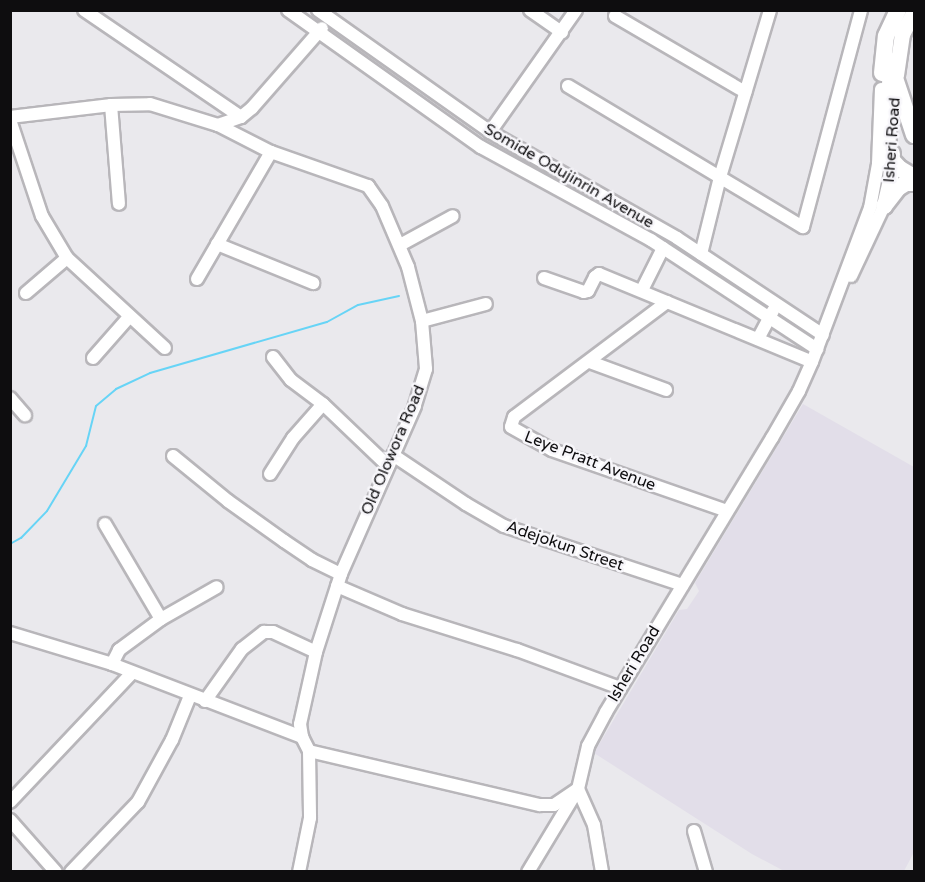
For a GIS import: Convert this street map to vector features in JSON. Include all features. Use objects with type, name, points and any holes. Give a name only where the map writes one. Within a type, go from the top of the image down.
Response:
[{"type":"highway","points":[[898,10],[885,36],[889,85],[915,135]]},
{"type":"highway","points":[[891,61],[887,155],[915,177]]},
{"type":"highway","points":[[884,206],[898,188],[906,183],[915,183]]},
{"type":"main road","name":"Isheri Road","points":[[884,206],[892,161],[889,85],[891,61],[898,30],[907,10]]},
{"type":"main road","name":"Isheri Road","points":[[889,85],[909,18],[915,11]]},
{"type":"street","points":[[84,10],[241,117]]},
{"type":"street","points":[[288,10],[481,147],[663,248],[817,349]]},
{"type":"street","name":"Somide Odujinrin Avenue","points":[[318,10],[490,132],[619,204],[777,302],[824,335]]},
{"type":"street","points":[[530,10],[562,32]]},
{"type":"street","points":[[490,132],[576,10]]},
{"type":"street","points":[[701,254],[720,177],[770,10]]},
{"type":"street","points":[[568,86],[804,227],[861,10]]},
{"type":"street","points":[[615,16],[745,92]]},
{"type":"street","points":[[218,125],[241,117],[268,92],[316,32],[334,21]]},
{"type":"street","name":"Isheri Road","points":[[528,872],[578,789],[588,746],[620,688],[799,391],[838,298],[874,192],[889,85]]},
{"type":"street","name":"Old Olowora Road","points":[[10,119],[111,105],[150,104],[218,125],[271,152],[368,186],[375,193],[400,245],[422,321],[425,350],[423,384],[341,574],[316,652],[300,724],[302,737],[309,751],[310,818],[299,872]]},
{"type":"street","points":[[111,105],[119,204]]},
{"type":"street","points":[[10,119],[42,216],[67,258],[165,348]]},
{"type":"street","points":[[511,164],[519,149]]},
{"type":"street","points":[[197,279],[271,152]]},
{"type":"street","name":"Isheri Road","points":[[838,298],[860,262],[884,206]]},
{"type":"street","points":[[400,245],[453,216]]},
{"type":"street","points":[[217,244],[313,283]]},
{"type":"street","points":[[642,290],[663,248]]},
{"type":"street","points":[[26,293],[67,258]]},
{"type":"street","points":[[544,278],[584,292],[588,291],[599,274],[812,362]]},
{"type":"street","name":"Leye Pratt Avenue","points":[[667,302],[514,417],[511,427],[552,450],[727,512]]},
{"type":"street","points":[[758,339],[777,302]]},
{"type":"street","points":[[422,321],[486,304]]},
{"type":"street","points":[[93,358],[129,317]]},
{"type":"street","name":"Adejokun Street","points":[[273,357],[291,380],[391,461],[504,526],[682,585]]},
{"type":"street","points":[[590,362],[666,390]]},
{"type":"street","points":[[10,398],[25,415]]},
{"type":"street","points":[[270,474],[292,438],[323,405]]},
{"type":"street","points":[[173,456],[228,501],[284,541],[312,560],[341,574]]},
{"type":"street","points":[[105,524],[161,620]]},
{"type":"street","points":[[337,586],[402,614],[499,644],[620,688]]},
{"type":"street","points":[[112,664],[119,650],[161,620],[217,587]]},
{"type":"street","points":[[205,701],[242,649],[264,632],[273,632],[316,652]]},
{"type":"street","points":[[10,633],[112,664],[190,696],[302,737]]},
{"type":"street","points":[[10,802],[132,673]]},
{"type":"street","points":[[79,869],[138,802],[172,740],[190,696]]},
{"type":"street","points":[[309,751],[540,805],[554,805],[578,789],[594,825],[602,872]]},
{"type":"street","points":[[10,820],[56,872]]},
{"type":"street","points":[[694,831],[706,872]]},
{"type":"shaded area","points":[[803,404],[914,467],[914,852],[904,871],[784,871],[752,854],[594,753],[679,610],[687,609],[699,591],[695,583]]},
{"type":"waterway","points":[[10,544],[21,538],[47,511],[86,446],[96,406],[116,389],[150,373],[327,322],[358,305],[399,296]]}]
